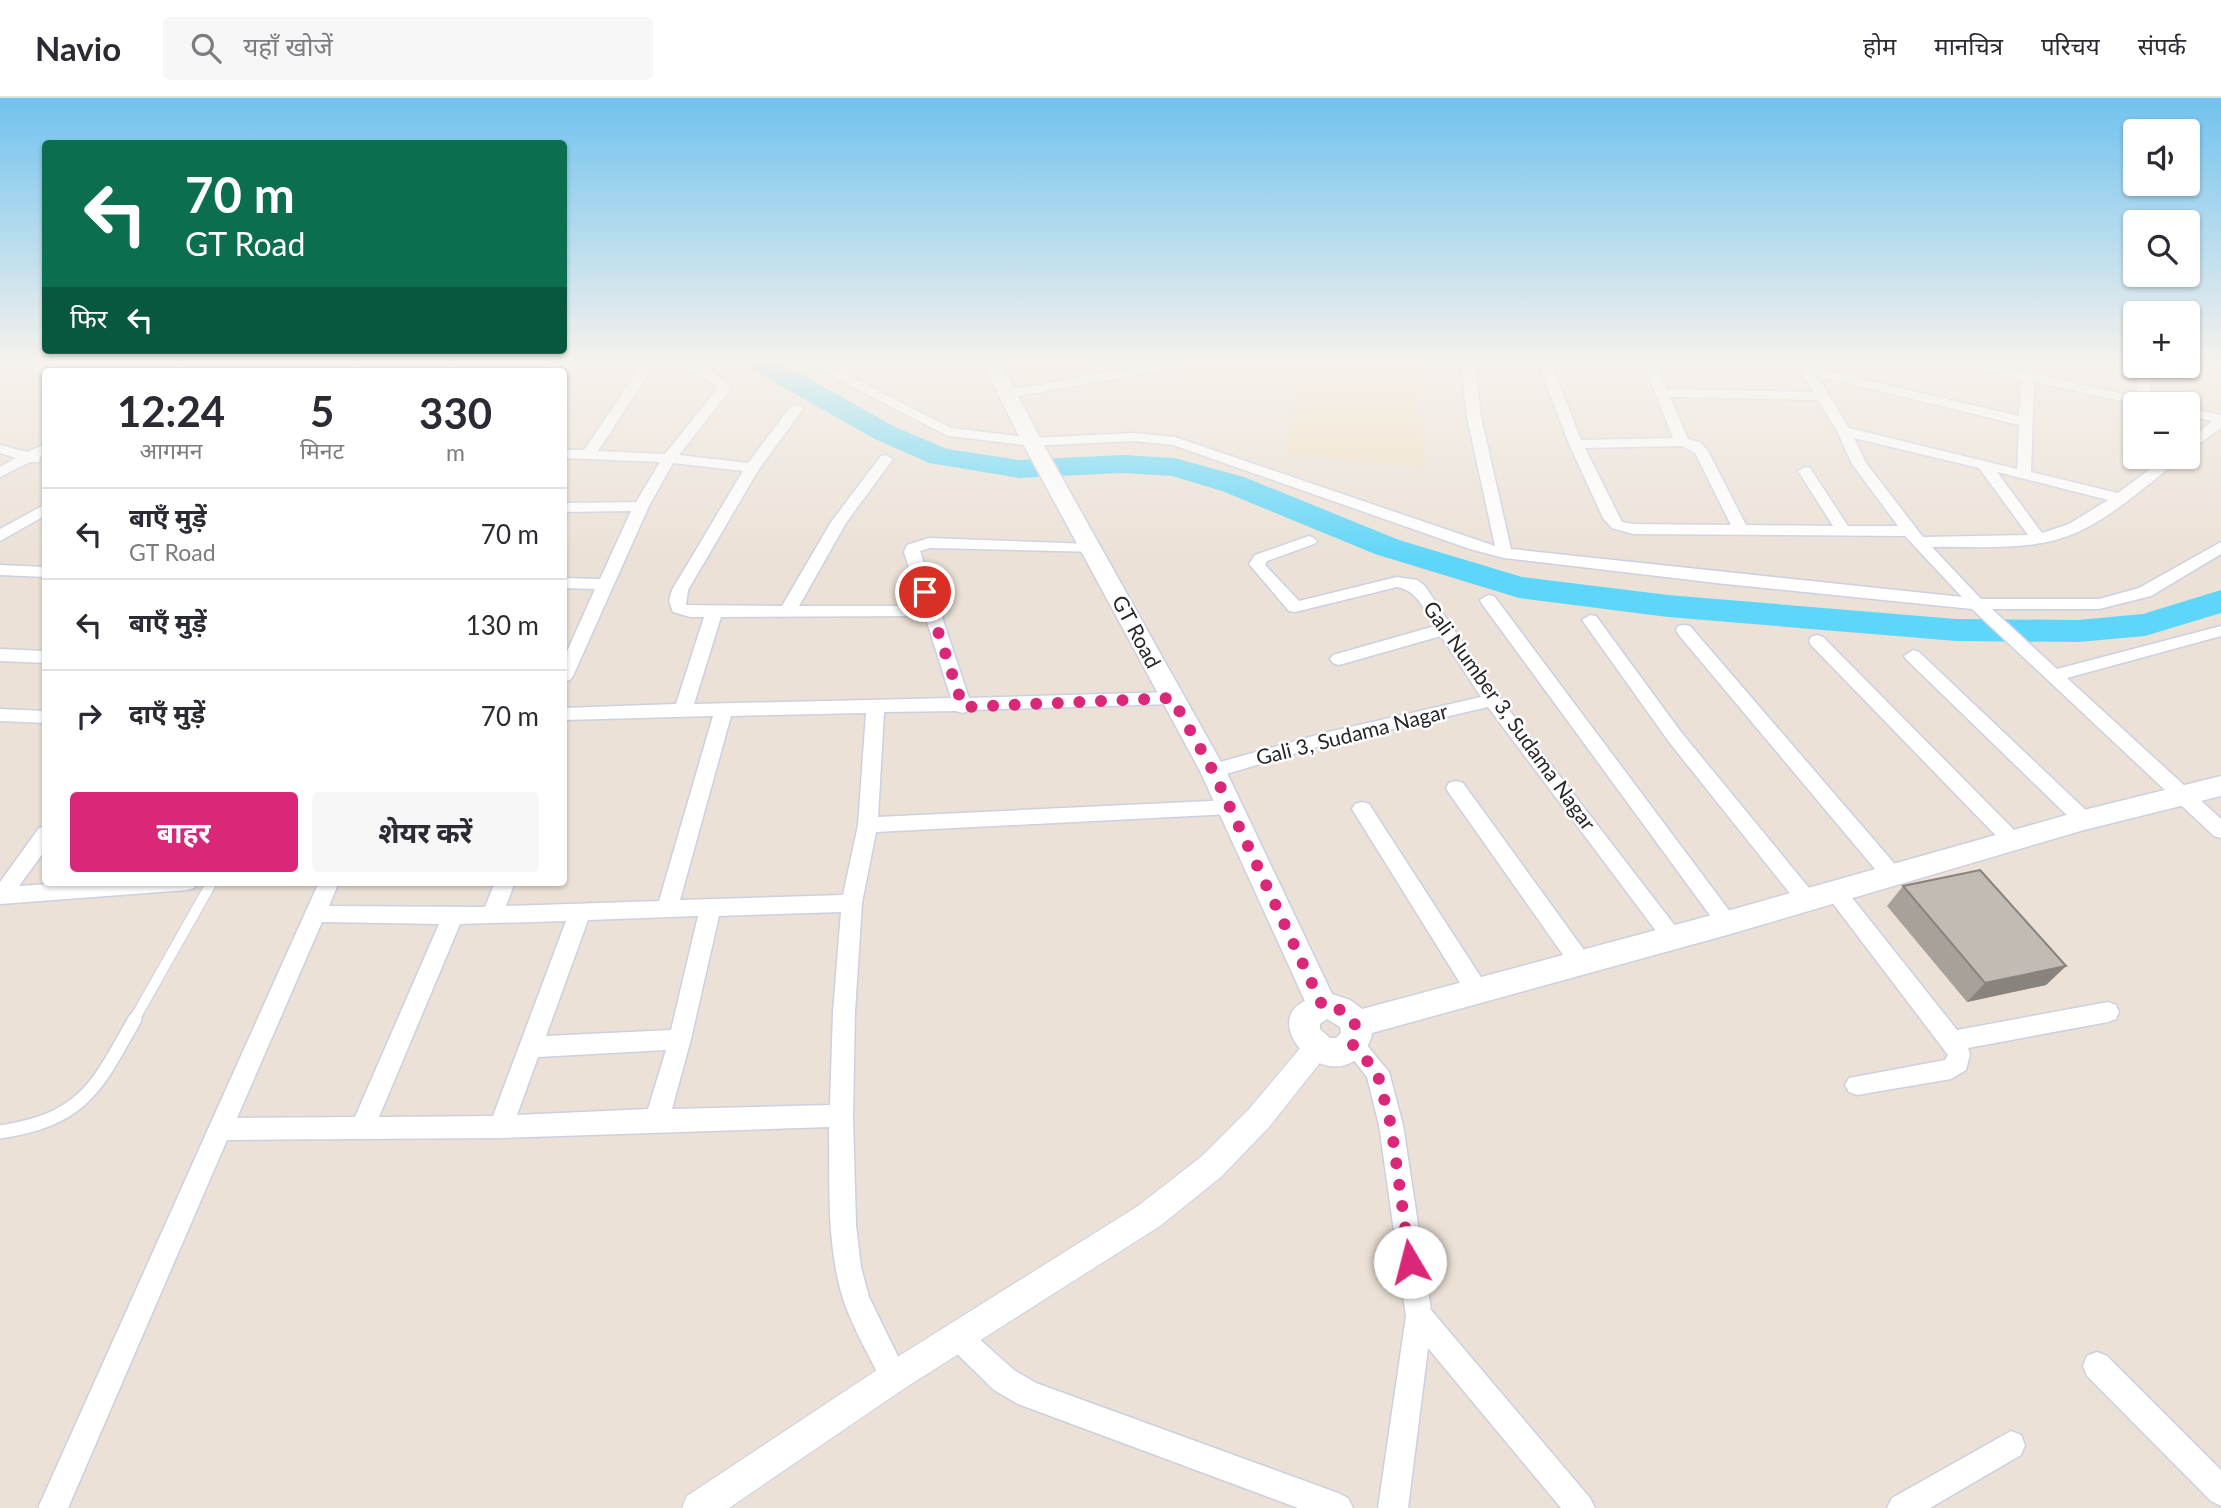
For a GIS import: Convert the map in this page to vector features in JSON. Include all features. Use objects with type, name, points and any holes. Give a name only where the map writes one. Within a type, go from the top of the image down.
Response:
[{"type":"main road","name":"GT Road","points":[[1026,429],[1213,771],[1323,1007]]},
{"type":"main road","points":[[1354,1034],[1344,1011],[1323,1007],[1312,1012],[1304,1024],[1307,1039],[1317,1047],[1338,1052],[1354,1034],[1478,992],[1727,923],[2012,839],[2221,786]]},
{"type":"street","points":[[588,455],[606,429]]},
{"type":"street","points":[[567,669],[641,506],[669,458],[692,429]]},
{"type":"street","points":[[781,429],[752,468],[680,590],[677,601],[684,611],[931,611]]},
{"type":"street","points":[[942,429],[1035,446],[1133,437],[1175,441],[1436,533],[1504,553],[1977,604],[2057,606],[2120,600],[2145,592],[2221,547]]},
{"type":"street","points":[[1477,429],[1504,553]]},
{"type":"street","points":[[1570,429],[1611,518],[1617,524],[1633,529],[1844,531],[1914,536],[2038,538],[2066,530],[2120,498],[2158,469]]},
{"type":"street","points":[[1677,429],[1682,442]]},
{"type":"street","points":[[2024,474],[2025,429]]},
{"type":"street","points":[[1844,431],[2120,498]]},
{"type":"street","points":[[1844,431],[1859,464],[1914,536],[1977,604],[2221,831]]},
{"type":"street","points":[[1576,444],[1682,442],[1695,445],[1701,451],[1741,530]]},
{"type":"street","points":[[0,449],[42,460]]},
{"type":"street","points":[[0,473],[42,450]]},
{"type":"street","points":[[567,454],[669,458],[752,468]]},
{"type":"street","points":[[787,612],[839,522],[886,459]]},
{"type":"street","points":[[1984,465],[2038,538]]},
{"type":"street","points":[[2148,469],[2148,476]]},
{"type":"street","points":[[1805,471],[1844,531]]},
{"type":"street","points":[[567,507],[641,506]]},
{"type":"street","points":[[0,536],[42,510]]},
{"type":"street","name":"Gali Number 3, Sudama Nagar","points":[[1309,541],[1261,558],[1257,564],[1291,605],[1301,607],[1398,582],[1405,582],[1419,590],[1492,700],[1672,937]]},
{"type":"street","points":[[963,707],[912,552],[918,545],[1091,549]]},
{"type":"street","points":[[0,570],[42,572]]},
{"type":"street","points":[[567,583],[605,584]]},
{"type":"street","points":[[1488,600],[1727,923]]},
{"type":"street","points":[[683,710],[715,612]]},
{"type":"street","points":[[1590,620],[1675,737],[1807,900]]},
{"type":"street","points":[[1339,659],[1444,629]]},
{"type":"street","points":[[1684,630],[1892,875]]},
{"type":"street","points":[[2055,675],[2221,631]]},
{"type":"street","points":[[1817,641],[2012,839]]},
{"type":"street","points":[[0,655],[42,657]]},
{"type":"street","points":[[1913,656],[2084,820]]},
{"type":"street","points":[[567,714],[724,709],[963,707],[1172,698]]},
{"type":"street","name":"Gali 3, Sudama Nagar","points":[[1213,771],[1324,739],[1492,700]]},
{"type":"street","points":[[875,708],[868,825],[852,903],[844,1012],[841,1116],[843,1225],[848,1267],[857,1300],[894,1377]]},
{"type":"street","points":[[667,908],[724,709]]},
{"type":"street","points":[[0,715],[42,717]]},
{"type":"street","points":[[1456,789],[1581,962]]},
{"type":"street","points":[[868,825],[1231,807]]},
{"type":"street","points":[[1362,809],[1478,992]]},
{"type":"street","points":[[0,896],[42,838]]},
{"type":"street","points":[[0,896],[117,886]]},
{"type":"street","points":[[53,1508],[327,886]]},
{"type":"street","points":[[492,915],[503,886]]},
{"type":"street","points":[[1835,891],[1952,1041],[1959,1054],[1958,1063],[1951,1069],[1857,1085]]},
{"type":"street","points":[[315,914],[453,916],[852,903]]},
{"type":"street","points":[[657,1120],[680,1039],[711,907]]},
{"type":"street","points":[[500,1127],[580,912]]},
{"type":"street","points":[[363,1127],[453,916]]},
{"type":"street","points":[[1952,1041],[2108,1012]]},
{"type":"street","points":[[1354,1034],[1377,1072],[1391,1125],[1419,1316],[1393,1508]]},
{"type":"street","points":[[532,1047],[680,1039]]},
{"type":"street","points":[[699,1508],[894,1377],[1149,1216],[1212,1166],[1259,1118],[1317,1047]]},
{"type":"street","points":[[221,1129],[500,1127],[841,1116]]},
{"type":"street","points":[[1419,1316],[1580,1508]]},
{"type":"street","points":[[958,1337],[1004,1380],[1028,1394],[1338,1508]]},
{"type":"street","points":[[2097,1366],[2221,1491]]},
{"type":"street","points":[[1902,1508],[2011,1445]]},
{"type":"lane","points":[[0,1132],[41,1126],[55,1121],[89,1095],[210,886]]},
{"type":"shaded area","points":[[1290,429],[1421,429],[1427,468],[1286,454]]},
{"type":"building","points":[[1980,870],[2066,966],[1985,983],[1903,886]]},
{"type":"waterway","points":[[878,429],[940,457],[1019,469],[1123,464],[1174,467],[1233,484],[1387,547],[1519,587],[1668,606],[1956,630],[2078,631],[2145,625],[2221,601]]},
{"type":"route","points":[[925,592],[963,707],[1172,698],[1231,807],[1323,1007],[1336,1008],[1351,1017],[1357,1031],[1353,1045],[1377,1072],[1391,1125],[1410,1262]]}]
